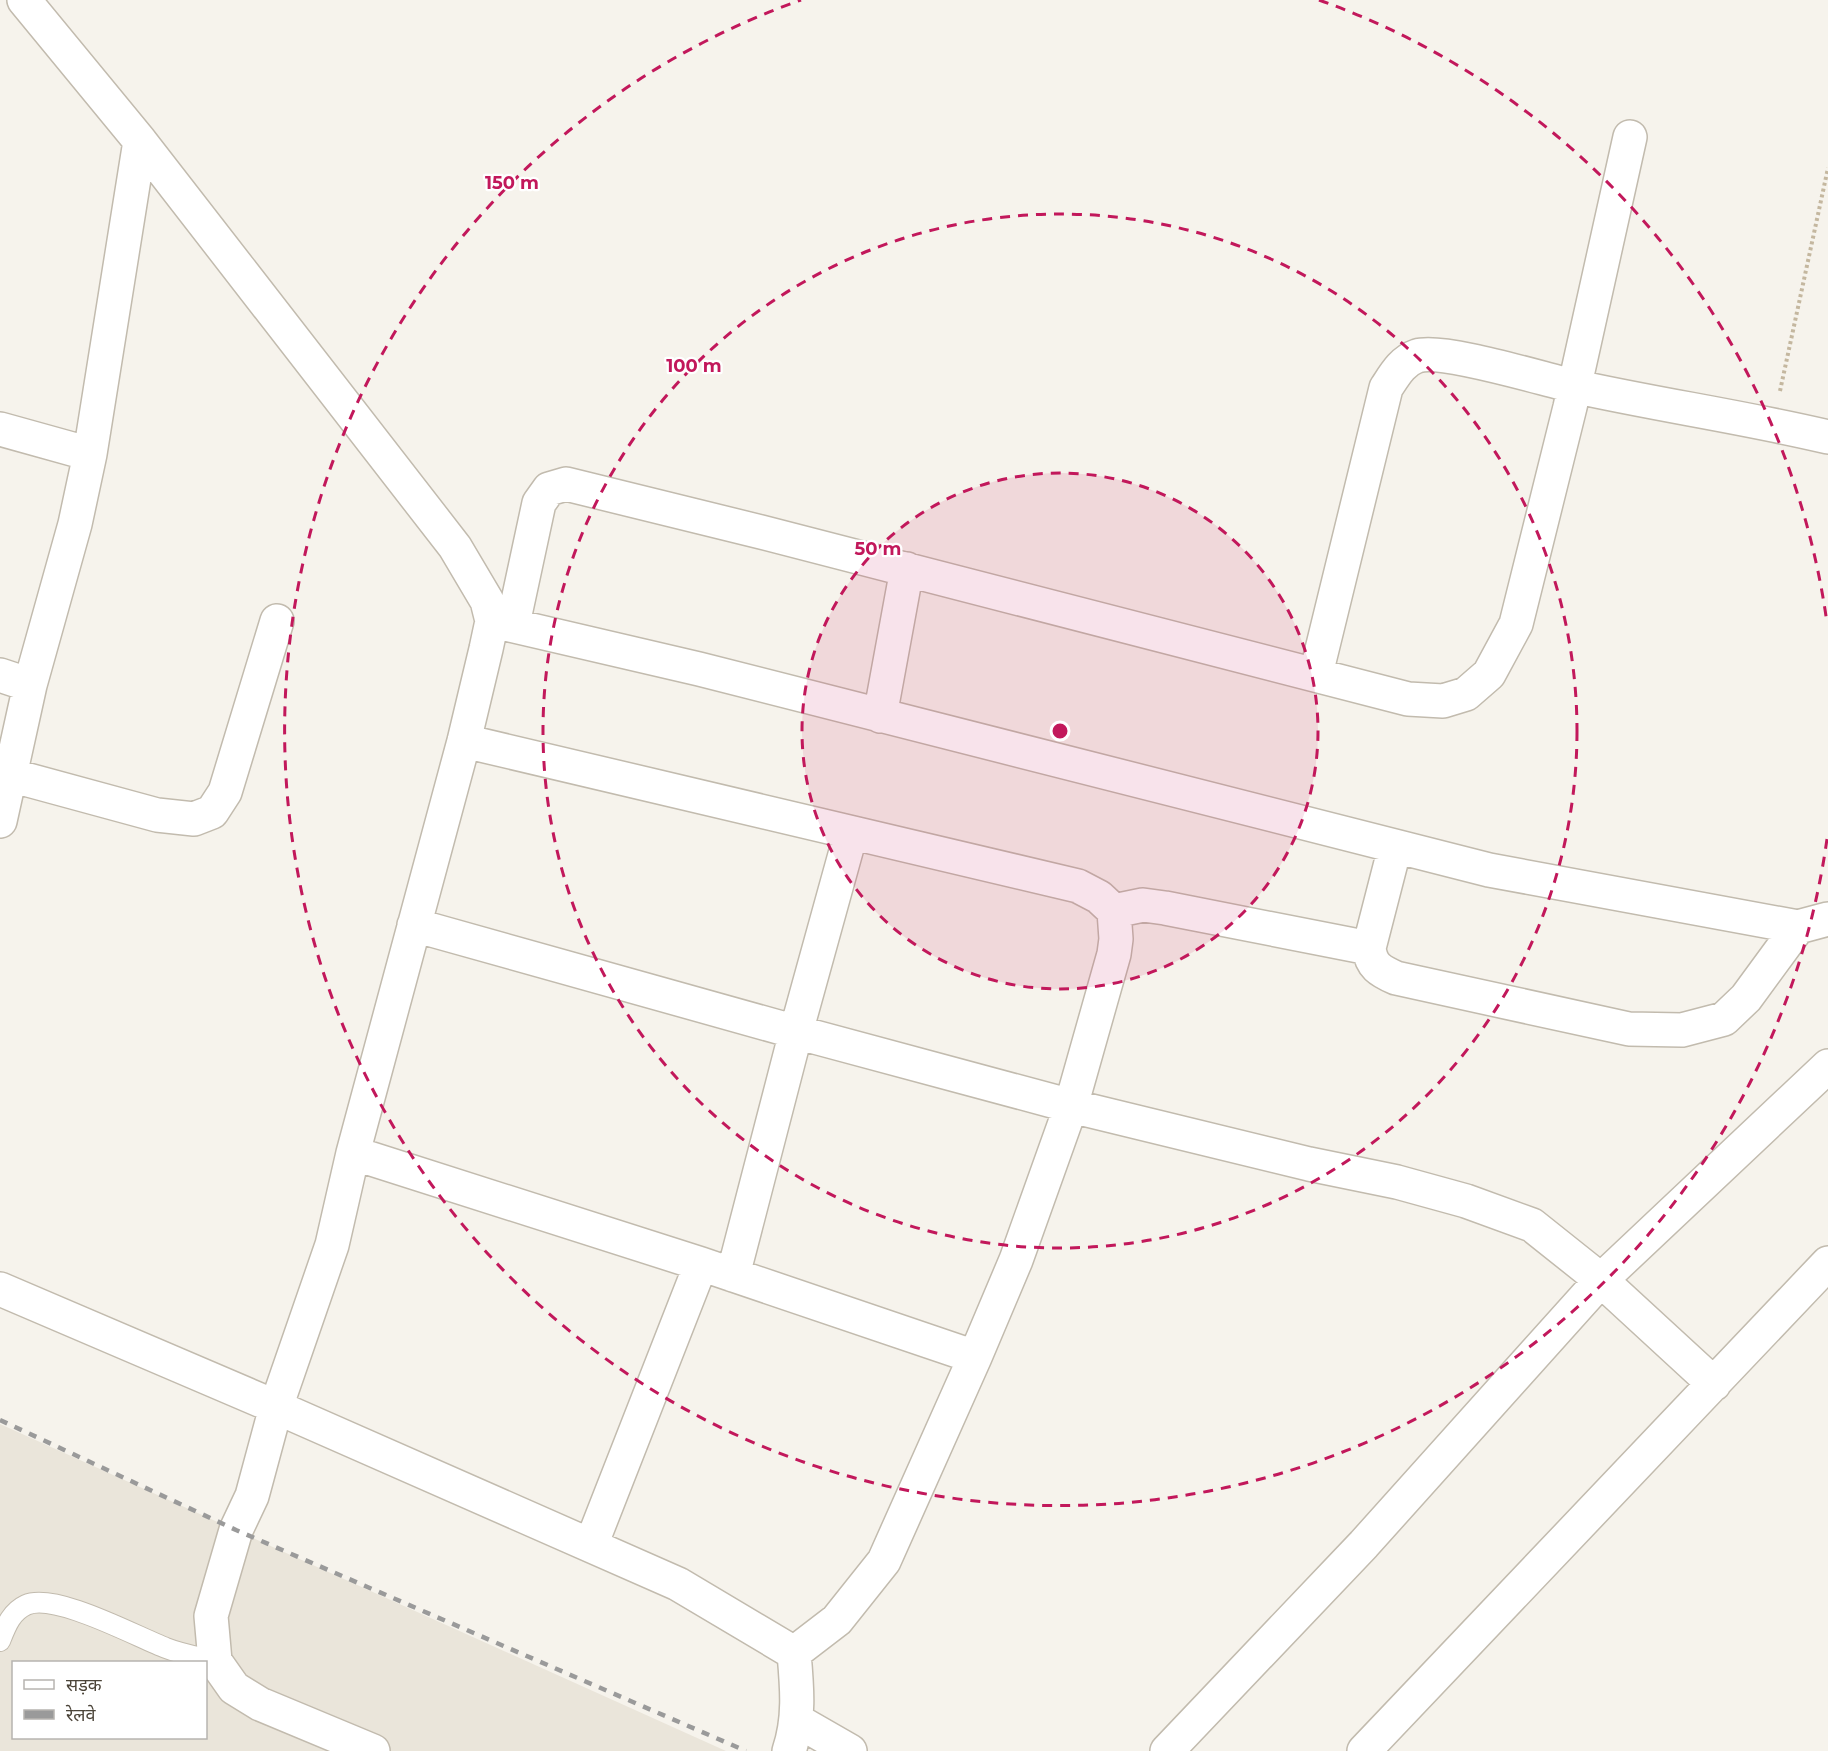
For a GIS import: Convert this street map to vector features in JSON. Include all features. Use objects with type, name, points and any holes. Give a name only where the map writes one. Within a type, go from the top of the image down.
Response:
[{"type":"street","points":[[24,0],[140,141],[455,547],[503,623],[1489,870],[1813,923]]},
{"type":"street","points":[[373,1751],[260,1704],[234,1688],[215,1661],[211,1616],[236,1530],[252,1496],[276,1407],[332,1245],[353,1153],[464,741],[539,503],[549,489],[566,484],[907,569],[1408,699],[1443,701],[1466,694],[1489,674],[1516,624],[1575,387],[1630,137]]},
{"type":"street","points":[[0,820],[10,775],[15,680],[75,524],[90,454],[140,141]]},
{"type":"street","points":[[1316,674],[1386,388],[1401,366],[1418,356],[1446,355],[1575,387],[1773,424],[1828,437]]},
{"type":"street","points":[[0,429],[90,454]]},
{"type":"street","points":[[880,716],[907,569]]},
{"type":"street","points":[[10,775],[157,815],[194,819],[212,812],[225,792],[277,621]]},
{"type":"street","points":[[464,741],[1078,886],[1099,897],[1114,910],[1116,939],[1114,954],[1071,1106],[1016,1260],[975,1357],[884,1561],[837,1620],[794,1653]]},
{"type":"street","points":[[733,1275],[796,1032],[851,833]]},
{"type":"street","points":[[1395,847],[1369,948],[1370,957],[1380,971],[1396,978],[1629,1029],[1682,1030],[1724,1019],[1746,998],[1813,923]]},
{"type":"street","points":[[1114,910],[1143,905],[1165,908],[1369,948]]},
{"type":"street","points":[[414,925],[1071,1106],[1309,1164],[1397,1182],[1466,1201],[1532,1226],[1601,1280],[1714,1383]]},
{"type":"street","points":[[1167,1751],[1364,1544],[1601,1280],[1828,1066]]},
{"type":"street","points":[[353,1153],[701,1264],[975,1357]]},
{"type":"street","points":[[1364,1751],[1828,1263]]},
{"type":"street","points":[[591,1545],[701,1264]]},
{"type":"street","points":[[0,1289],[276,1407],[678,1584],[794,1653]]},
{"type":"street","points":[[794,1653],[798,1703],[793,1736],[850,1751]]},
{"type":"lane","points":[[0,1641],[9,1619],[27,1604],[45,1604],[75,1609],[168,1650],[215,1661]]},
{"type":"path","points":[[1773,424],[1828,168]]},
{"type":"shaded area","points":[[0,1424],[726,1751],[0,1751]]},
{"type":"railway","points":[[0,1420],[236,1530],[746,1751]]}]
